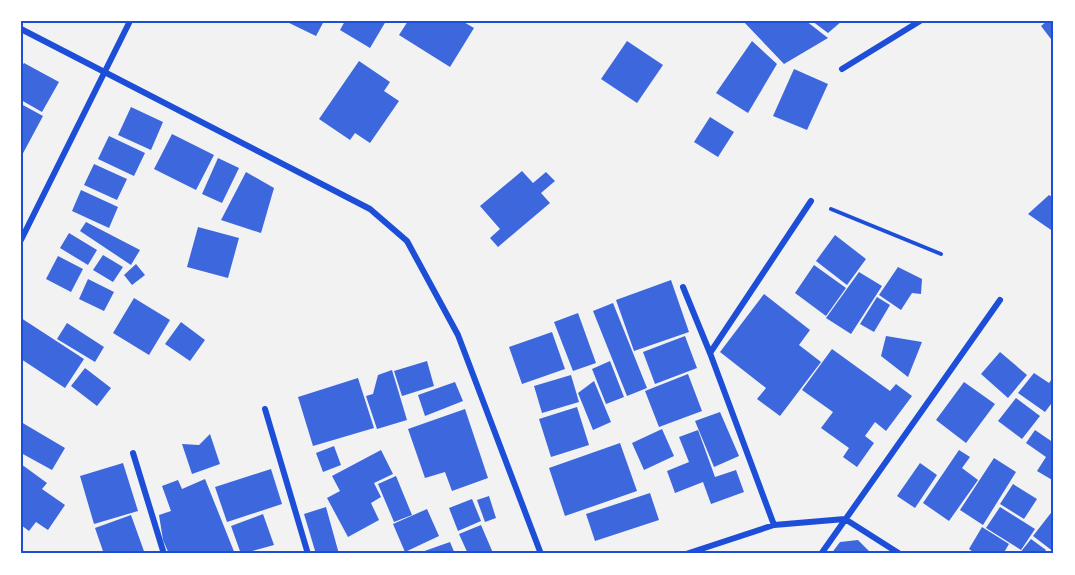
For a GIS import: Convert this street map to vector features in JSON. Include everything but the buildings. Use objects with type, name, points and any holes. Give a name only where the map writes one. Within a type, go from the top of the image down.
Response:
[{"type":"street","points":[[21,240],[103,71],[130,21]]},
{"type":"street","points":[[842,69],[920,21]]},
{"type":"street","points":[[21,29],[370,209],[407,241],[458,335],[541,554]]},
{"type":"street","points":[[710,353],[811,201]]},
{"type":"street","points":[[683,287],[774,525]]},
{"type":"street","points":[[821,554],[1000,300]]},
{"type":"street","points":[[264,409],[308,554]]},
{"type":"street","points":[[133,453],[164,554]]},
{"type":"street","points":[[686,554],[774,525],[845,519],[900,554]]},
{"type":"path","points":[[811,201],[941,254]]}]
